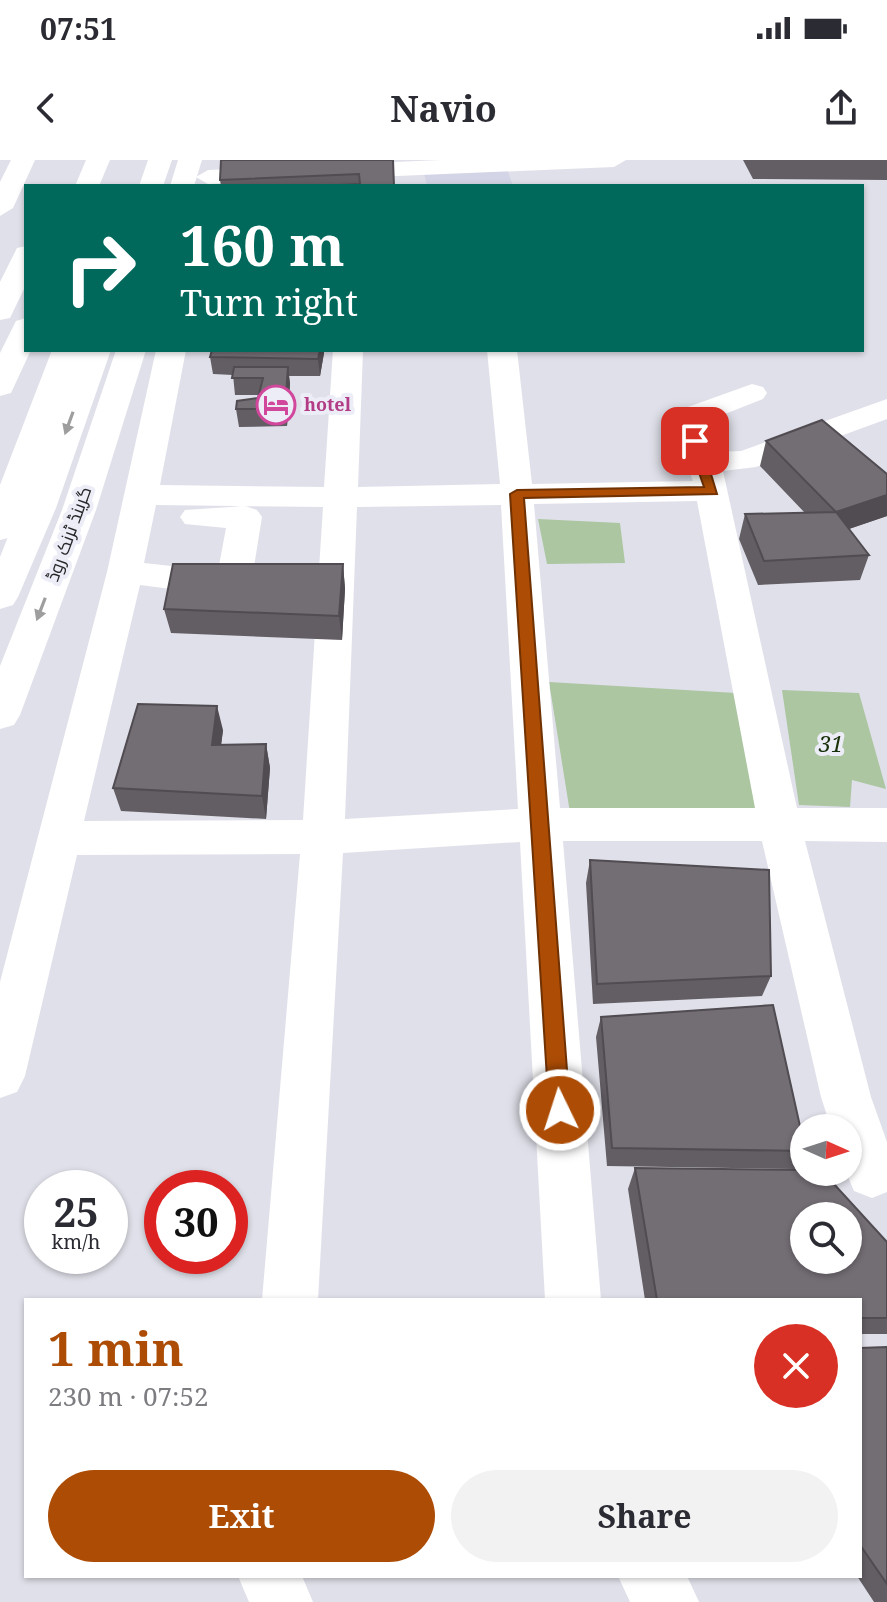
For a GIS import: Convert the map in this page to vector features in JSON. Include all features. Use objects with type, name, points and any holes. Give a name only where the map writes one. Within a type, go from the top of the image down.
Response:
[{"type":"main road","points":[[4,220],[23,160]]},
{"type":"main road","points":[[88,184],[98,160]]},
{"type":"main road","points":[[152,184],[160,160]]},
{"type":"main road","points":[[183,184],[190,160]]},
{"type":"main road","points":[[209,174],[614,160]]},
{"type":"main road","points":[[0,312],[24,258]]},
{"type":"main road","points":[[0,387],[24,332]]},
{"type":"main road","points":[[0,529],[66,352]]},
{"type":"main road","points":[[0,597],[39,508],[95,352]]},
{"type":"main road","name":"گرینڈ ٹرنک روڈ","points":[[0,715],[79,510],[130,352]]},
{"type":"main road","points":[[0,1076],[125,572],[171,352]]},
{"type":"main road","points":[[290,1298],[323,837],[348,352]]},
{"type":"main road","points":[[502,352],[517,494],[573,1298]]},
{"type":"main road","points":[[752,393],[685,419],[708,477],[780,826],[846,1097],[872,1173]]},
{"type":"main road","points":[[140,505],[517,494],[708,477],[745,460],[887,408]]},
{"type":"main road","points":[[103,437],[154,439]]},
{"type":"main road","points":[[807,437],[839,465]]},
{"type":"main road","points":[[125,572],[233,585],[245,517],[140,505]]},
{"type":"main road","points":[[60,838],[323,837],[539,824],[887,825]]},
{"type":"main road","points":[[271,1578],[281,1602]]},
{"type":"main road","points":[[651,1578],[667,1602]]},
{"type":"shaded area","points":[[507,169],[512,184],[427,184],[424,173]]},
{"type":"green space","points":[[538,519],[620,523],[625,563],[547,564]]},
{"type":"green space","points":[[549,682],[753,694],[776,811],[572,825]]},
{"type":"green space","name":"31","points":[[782,690],[859,693],[886,789],[852,780],[850,807],[799,805]]},
{"type":"building","points":[[221,160],[393,160],[394,184],[360,184],[359,174],[220,180]]},
{"type":"building","points":[[211,352],[320,352],[318,359],[210,357]]},
{"type":"building","points":[[234,367],[288,367],[285,409],[236,409],[237,401],[258,398],[263,378],[232,378]]},
{"type":"building","points":[[822,420],[887,474],[887,495],[836,512],[766,441]]},
{"type":"building","points":[[836,512],[869,555],[764,561],[745,514]]},
{"type":"building","points":[[173,564],[343,564],[339,616],[164,609]]},
{"type":"building","points":[[138,704],[217,706],[212,745],[266,744],[262,796],[113,788]]},
{"type":"building","points":[[590,860],[769,870],[771,976],[597,984]]},
{"type":"building","points":[[773,1005],[797,1114],[790,1114],[790,1151],[612,1148],[601,1017]]},
{"type":"building","points":[[635,1168],[790,1170],[790,1186],[836,1186],[850,1202],[790,1202],[790,1274],[862,1274],[862,1215],[887,1242],[887,1318],[862,1318],[862,1298],[657,1298]]},
{"type":"building","points":[[887,1347],[887,1584],[862,1548],[862,1348]]},
{"type":"place","name":"hotel","points":[[276,405]]},
{"type":"route","points":[[560,1110],[517,494],[712,491],[695,441]]}]
